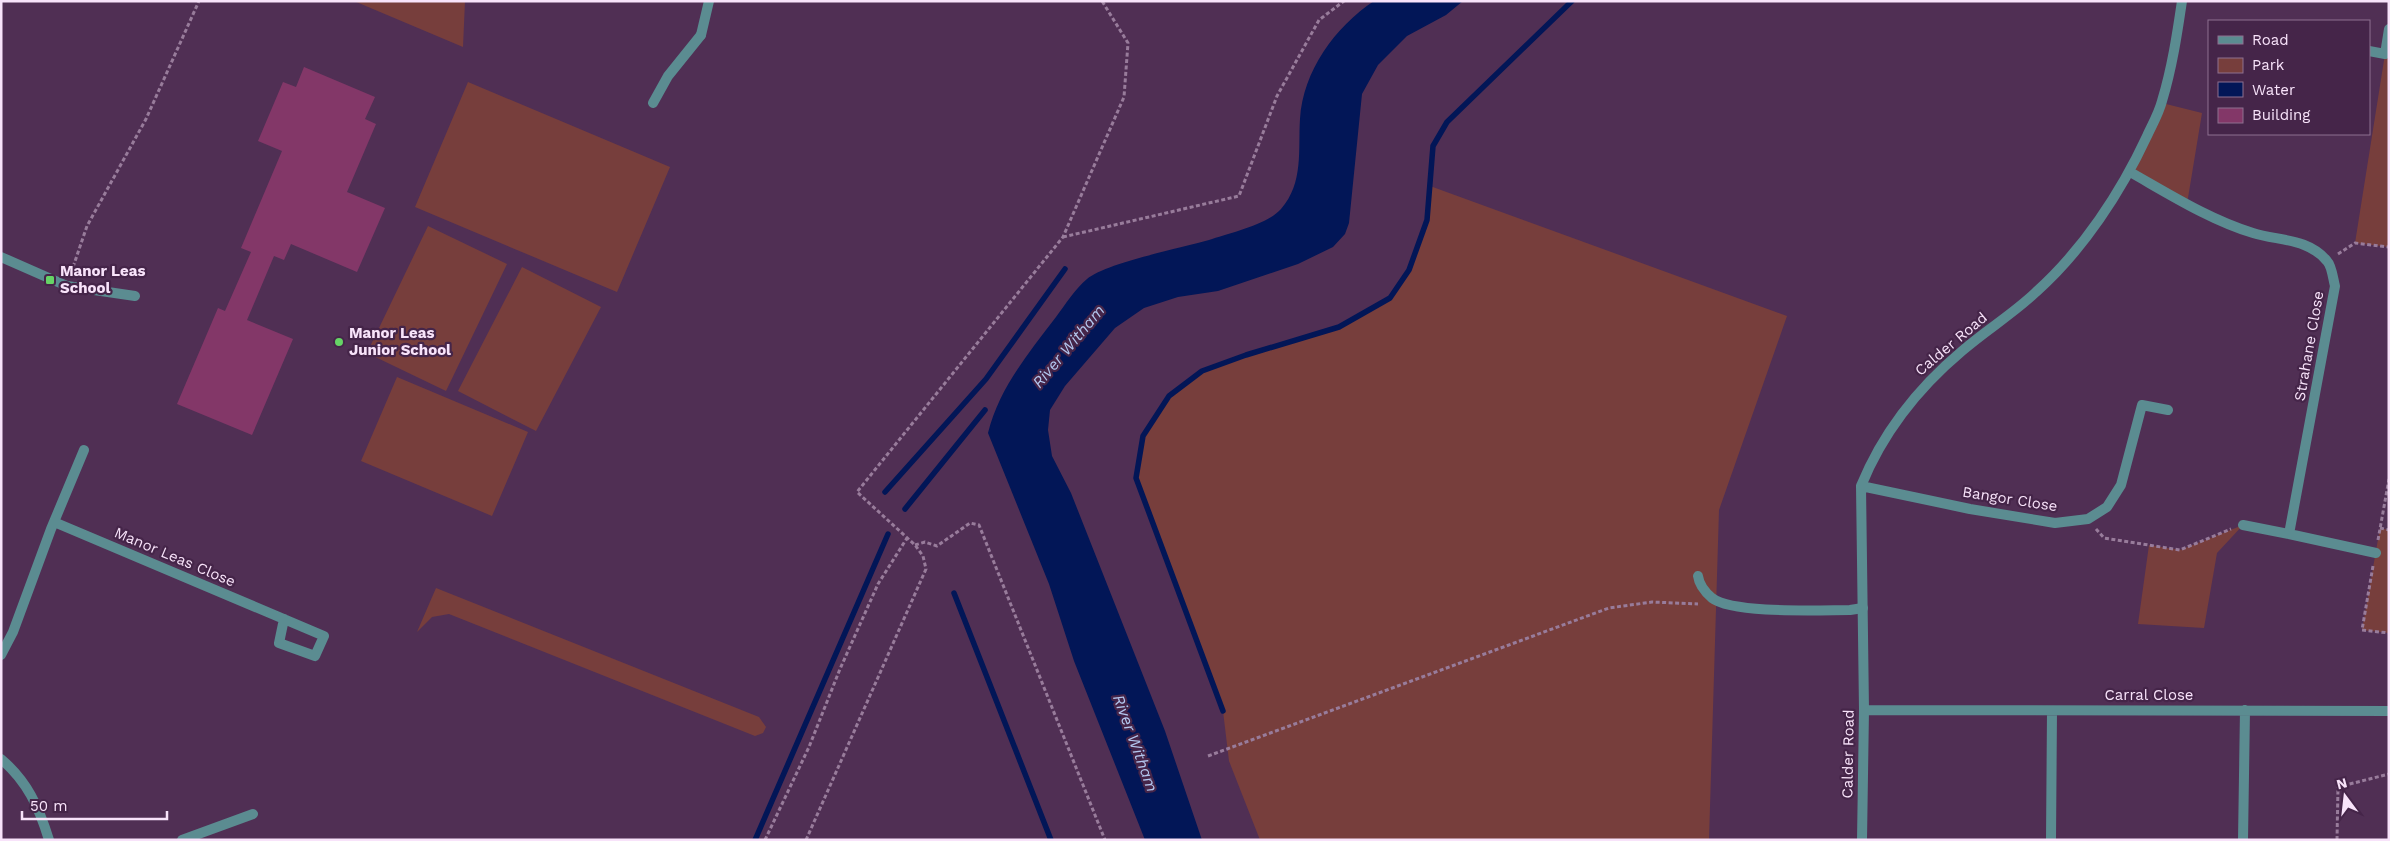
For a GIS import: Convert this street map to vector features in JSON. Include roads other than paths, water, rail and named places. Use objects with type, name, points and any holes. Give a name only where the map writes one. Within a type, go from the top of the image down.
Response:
[{"type":"street","points":[[653,103],[668,76],[701,34],[709,1]]},
{"type":"street","name":"Calder Road","points":[[1862,840],[1864,710],[1861,486],[1873,457],[1899,417],[1926,384],[1963,350],[2038,291],[2088,235],[2130,172],[2162,103],[2176,47],[2182,1]]},
{"type":"street","points":[[2370,51],[2387,54],[2389,29]]},
{"type":"street","name":"Strahane Close","points":[[2130,172],[2215,217],[2254,233],[2298,242],[2313,250],[2328,262],[2335,286],[2289,534]]},
{"type":"street","points":[[1,257],[68,286],[135,296]]},
{"type":"street","name":"Bangor Close","points":[[1861,486],[1970,509],[2055,523],[2088,519],[2107,507],[2121,485],[2142,405],[2168,410]]},
{"type":"street","points":[[1,654],[12,632],[84,450]]},
{"type":"street","name":"Manor Leas Close","points":[[54,522],[284,619],[324,636],[315,656],[279,643],[284,619]]},
{"type":"street","points":[[2243,524],[2376,553]]},
{"type":"street","points":[[1698,576],[1699,584],[1713,598],[1734,606],[1850,610],[1863,608]]},
{"type":"street","name":"Carral Close","points":[[1864,710],[2389,711]]},
{"type":"street","points":[[2051,840],[2052,710]]},
{"type":"street","points":[[2243,840],[2245,710]]},
{"type":"street","points":[[1,759],[26,784],[40,811],[49,840]]},
{"type":"street","points":[[182,840],[254,814]]},
{"type":"water","name":"River Witham","points":[[1374,1],[1463,1],[1446,15],[1407,36],[1378,65],[1362,94],[1349,223],[1345,234],[1333,247],[1298,264],[1218,291],[1178,297],[1144,308],[1115,328],[1065,386],[1050,410],[1048,430],[1052,456],[1071,493],[1165,731],[1202,840],[1145,840],[1074,661],[1049,584],[988,433],[999,401],[1025,358],[1070,297],[1087,279],[1110,267],[1247,228],[1267,220],[1281,209],[1288,199],[1297,177],[1302,101],[1314,67],[1334,37],[1346,24]]},
{"type":"waterway","points":[[1223,711],[1136,478],[1143,436],[1169,396],[1202,371],[1246,355],[1339,327],[1390,298],[1409,270],[1427,220],[1433,146],[1447,122],[1572,1]]},
{"type":"waterway","points":[[885,492],[986,379],[1065,269]]},
{"type":"waterway","points":[[905,509],[985,410]]},
{"type":"waterway","points":[[755,840],[888,534]]},
{"type":"waterway","points":[[954,593],[1051,840]]},
{"type":"place","name":"Manor Leas School","points":[[50,280]]},
{"type":"place","name":"Manor Leas Junior School","points":[[339,342]]}]
